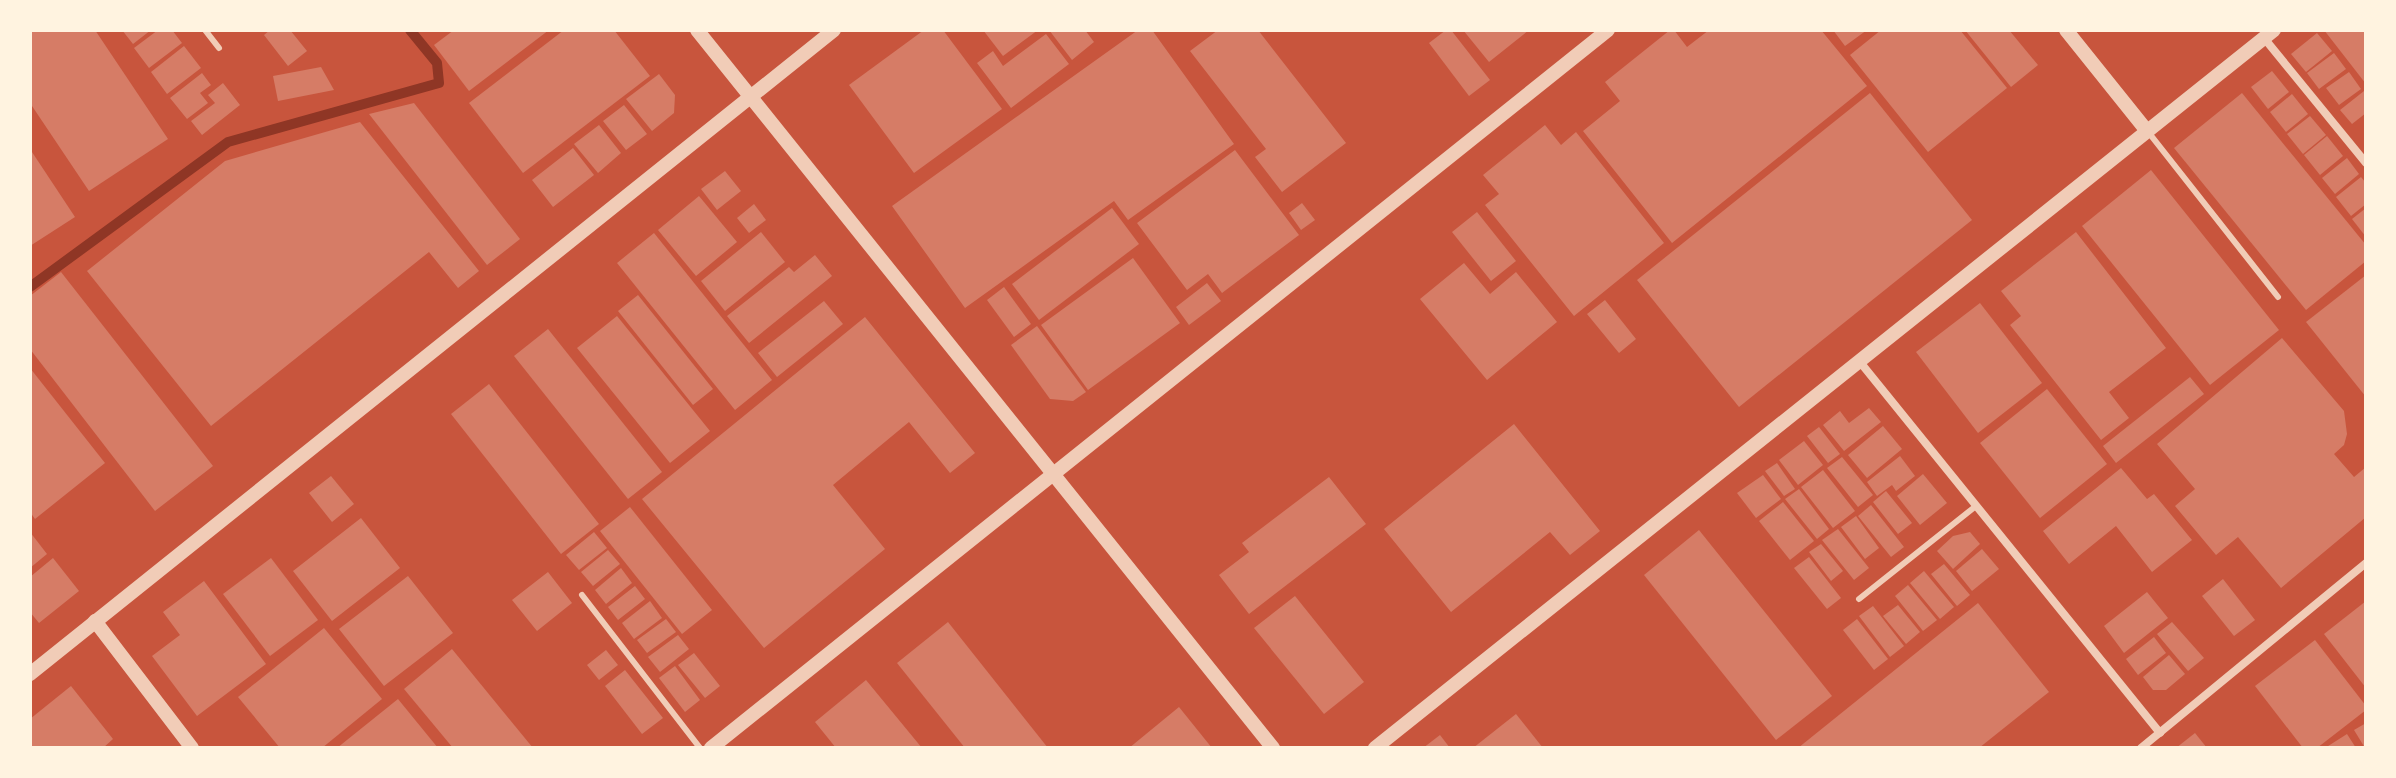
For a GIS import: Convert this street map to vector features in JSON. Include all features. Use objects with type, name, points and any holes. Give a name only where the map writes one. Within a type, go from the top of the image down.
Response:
[{"type":"street","points":[[697,30],[1273,748]]},
{"type":"street","points":[[30,674],[834,30]]},
{"type":"street","points":[[711,748],[1608,30]]},
{"type":"street","points":[[2066,30],[2147,131]]},
{"type":"street","points":[[1375,748],[2269,34],[2366,163]]},
{"type":"street","points":[[1860,362],[2160,733]]},
{"type":"street","points":[[2141,748],[2366,563]]},
{"type":"street","points":[[95,621],[192,748]]},
{"type":"lane","points":[[205,30],[219,48]]},
{"type":"lane","points":[[2147,131],[2278,297]]},
{"type":"lane","points":[[1859,599],[1976,506]]},
{"type":"lane","points":[[582,595],[700,748]]},
{"type":"building","points":[[30,30],[95,30],[168,139],[89,191],[30,103]]},
{"type":"building","points":[[122,30],[151,30],[133,44]]},
{"type":"building","points":[[158,30],[172,30],[182,43],[149,68],[134,48]]},
{"type":"building","points":[[270,30],[290,30],[307,51],[288,66],[264,35]]},
{"type":"building","points":[[454,30],[549,30],[469,91],[434,45]]},
{"type":"building","points":[[564,30],[614,30],[650,76],[523,173],[469,103]]},
{"type":"building","points":[[924,30],[943,30],[1002,109],[914,173],[849,85]]},
{"type":"building","points":[[983,30],[1038,30],[1003,56]]},
{"type":"building","points":[[1049,30],[1085,30],[1094,42],[1072,60]]},
{"type":"building","points":[[1138,30],[1152,30],[1234,144],[1128,220],[1114,201],[965,308],[892,206]]},
{"type":"building","points":[[1218,30],[1258,30],[1346,143],[1282,192],[1255,157],[1266,149],[1190,51]]},
{"type":"building","points":[[1446,30],[1451,30],[1490,80],[1469,96],[1429,43]]},
{"type":"building","points":[[1463,30],[1529,30],[1489,62]]},
{"type":"building","points":[[1670,30],[1674,30],[1687,47],[1709,30],[1821,30],[1867,86],[1672,243],[1583,131],[1620,101],[1605,82]]},
{"type":"building","points":[[1833,30],[1867,30],[1845,46]]},
{"type":"building","points":[[1881,30],[1960,30],[2007,88],[1928,152],[1850,55]]},
{"type":"building","points":[[1965,30],[2009,30],[2038,65],[2011,87]]},
{"type":"building","points":[[2324,30],[2366,30],[2366,84]]},
{"type":"building","points":[[2317,33],[2332,51],[2306,72],[2291,54]]},
{"type":"building","points":[[1046,34],[1069,64],[1011,108],[977,63],[993,51],[1003,66]]},
{"type":"building","points":[[184,46],[201,68],[167,94],[151,72]]},
{"type":"building","points":[[2334,53],[2346,69],[2319,89],[2307,73]]},
{"type":"building","points":[[321,67],[334,90],[278,101],[273,76]]},
{"type":"building","points":[[2272,71],[2289,92],[2268,109],[2251,87]]},
{"type":"building","points":[[2349,72],[2361,89],[2339,105],[2326,88]]},
{"type":"building","points":[[202,73],[211,85],[200,93],[208,103],[187,119],[170,98]]},
{"type":"building","points":[[659,74],[675,95],[674,113],[652,131],[626,99]]},
{"type":"building","points":[[223,83],[240,105],[202,135],[191,121],[215,103],[208,95]]},
{"type":"building","points":[[2364,91],[2366,113],[2352,124],[2340,110]]},
{"type":"building","points":[[1870,93],[1972,220],[1739,407],[1637,280]]},
{"type":"building","points":[[2242,93],[2366,245],[2366,261],[2306,310],[2174,148]]},
{"type":"building","points":[[2292,94],[2308,114],[2286,132],[2270,112]]},
{"type":"building","points":[[414,103],[520,239],[487,265],[369,114]]},
{"type":"building","points":[[624,105],[647,134],[626,150],[603,121]]},
{"type":"building","points":[[2310,116],[2326,135],[2303,154],[2287,134]]},
{"type":"building","points":[[360,122],[479,271],[458,288],[429,252],[211,426],[87,271],[225,161]]},
{"type":"building","points":[[599,125],[621,153],[598,173],[574,144]]},
{"type":"building","points":[[1545,125],[1561,145],[1576,132],[1664,243],[1574,316],[1485,205],[1499,194],[1483,175]]},
{"type":"building","points":[[2327,136],[2343,156],[2320,175],[2304,155]]},
{"type":"building","points":[[573,148],[594,175],[553,207],[532,180]]},
{"type":"building","points":[[30,149],[75,217],[30,246]]},
{"type":"building","points":[[1235,150],[1299,235],[1222,293],[1208,274],[1187,290],[1137,223]]},
{"type":"building","points":[[2347,158],[2359,174],[2335,194],[2322,178]]},
{"type":"building","points":[[2151,170],[2279,330],[2210,385],[2082,226]]},
{"type":"building","points":[[725,171],[741,191],[717,210],[701,189]]},
{"type":"building","points":[[2361,177],[2366,183],[2366,204],[2351,216],[2336,197]]},
{"type":"building","points":[[699,196],[737,242],[696,276],[658,230]]},
{"type":"building","points":[[1302,203],[1315,220],[1301,230],[1289,213]]},
{"type":"building","points":[[754,204],[766,220],[749,233],[737,218]]},
{"type":"building","points":[[1112,208],[1139,244],[1039,320],[1012,284]]},
{"type":"building","points":[[2366,208],[2366,237],[2352,219]]},
{"type":"building","points":[[1477,212],[1516,261],[1491,281],[1452,232]]},
{"type":"building","points":[[761,232],[785,262],[725,311],[701,281]]},
{"type":"building","points":[[2076,232],[2166,348],[2109,392],[2129,418],[2101,440],[2010,325],[2021,316],[2001,291]]},
{"type":"building","points":[[654,233],[772,380],[735,410],[617,263]]},
{"type":"building","points":[[815,255],[832,276],[749,343],[727,316],[789,267],[794,272]]},
{"type":"building","points":[[1133,258],[1180,323],[1088,390],[1041,325]]},
{"type":"building","points":[[1464,263],[1490,294],[1516,272],[1557,322],[1487,380],[1420,299]]},
{"type":"building","points":[[61,272],[213,466],[155,511],[30,349],[30,296]]},
{"type":"building","points":[[2366,275],[2366,397],[2306,322]]},
{"type":"building","points":[[1207,283],[1221,301],[1189,325],[1176,307]]},
{"type":"building","points":[[1004,287],[1031,324],[1014,337],[987,300]]},
{"type":"building","points":[[638,295],[713,389],[693,405],[618,311]]},
{"type":"building","points":[[1605,300],[1636,339],[1619,353],[1587,314]]},
{"type":"building","points":[[824,301],[843,324],[777,377],[758,353]]},
{"type":"building","points":[[1980,303],[2042,383],[1978,433],[1916,352]]},
{"type":"building","points":[[617,316],[710,431],[670,463],[577,348]]},
{"type":"building","points":[[865,317],[975,453],[950,473],[909,422],[833,485],[885,549],[764,648],[642,499]]},
{"type":"building","points":[[1037,326],[1086,392],[1073,401],[1050,399],[1011,345]]},
{"type":"building","points":[[548,329],[662,472],[628,499],[514,356]]},
{"type":"building","points":[[2282,338],[2344,411],[2347,434],[2344,445],[2334,454],[2354,477],[2366,467],[2366,517],[2281,588],[2238,537],[2216,555],[2175,506],[2195,489],[2157,444]]},
{"type":"building","points":[[30,368],[105,463],[35,519],[30,512]]},
{"type":"building","points":[[2190,377],[2204,394],[2116,463],[2103,446]]},
{"type":"building","points":[[489,384],[599,524],[561,554],[451,414]]},
{"type":"building","points":[[2047,389],[2107,464],[2040,518],[1980,443]]},
{"type":"building","points":[[1869,408],[1881,422],[1844,451],[1823,425],[1840,411],[1849,423]]},
{"type":"building","points":[[1514,424],[1600,531],[1570,555],[1550,532],[1451,612],[1384,529]]},
{"type":"building","points":[[1883,426],[1902,449],[1867,478],[1848,455]]},
{"type":"building","points":[[1819,427],[1840,454],[1828,463],[1807,436]]},
{"type":"building","points":[[1804,441],[1823,465],[1798,485],[1779,460]]},
{"type":"building","points":[[1900,456],[1915,476],[1896,491],[1892,485],[1877,496],[1867,482]]},
{"type":"building","points":[[1842,457],[1873,495],[1858,507],[1827,468]]},
{"type":"building","points":[[1777,463],[1795,489],[1784,496],[1765,471]]},
{"type":"building","points":[[2121,468],[2147,499],[2154,494],[2192,540],[2152,572],[2116,526],[2069,564],[2043,531]]},
{"type":"building","points":[[1823,470],[1855,511],[1833,528],[1801,487]]},
{"type":"building","points":[[1923,474],[1947,503],[1920,525],[1897,496]]},
{"type":"building","points":[[1763,475],[1781,499],[1756,518],[1737,493]]},
{"type":"building","points":[[331,476],[354,504],[332,522],[309,493]]},
{"type":"building","points":[[1329,477],[1366,524],[1249,614],[1219,575],[1249,552],[1242,543]]},
{"type":"building","points":[[1799,489],[1829,529],[1817,539],[1785,499]]},
{"type":"building","points":[[1886,491],[1912,523],[1898,534],[1873,502]]},
{"type":"building","points":[[1783,502],[1814,541],[1790,560],[1759,521]]},
{"type":"building","points":[[1871,505],[1904,547],[1891,557],[1858,516]]},
{"type":"building","points":[[630,507],[712,610],[682,634],[600,531]]},
{"type":"building","points":[[1856,516],[1879,548],[1865,559],[1841,527]]},
{"type":"building","points":[[361,518],[400,568],[332,621],[293,571]]},
{"type":"building","points":[[1838,529],[1869,568],[1854,580],[1822,540]]},
{"type":"building","points":[[1699,530],[1832,696],[1776,740],[1644,575]]},
{"type":"building","points":[[30,532],[47,554],[30,568]]},
{"type":"building","points":[[594,532],[607,548],[579,570],[566,555]]},
{"type":"building","points":[[1970,532],[1980,544],[1953,569],[1937,551],[1953,536]]},
{"type":"building","points":[[1821,544],[1843,571],[1831,581],[1809,552]]},
{"type":"building","points":[[1982,549],[1999,569],[1972,591],[1956,571]]},
{"type":"building","points":[[608,550],[620,564],[593,586],[581,572]]},
{"type":"building","points":[[1809,557],[1841,598],[1827,609],[1794,568]]},
{"type":"building","points":[[53,558],[79,591],[39,623],[30,612],[30,577]]},
{"type":"building","points":[[271,558],[318,620],[270,656],[223,594]]},
{"type":"building","points":[[1944,564],[1970,595],[1957,606],[1931,574]]},
{"type":"building","points":[[621,568],[632,583],[606,604],[595,590]]},
{"type":"building","points":[[1924,571],[1954,607],[1940,619],[1910,583]]},
{"type":"building","points":[[548,572],[572,603],[537,631],[512,600]]},
{"type":"building","points":[[408,576],[453,633],[384,686],[339,629]]},
{"type":"building","points":[[2223,579],[2255,620],[2234,636],[2202,596]]},
{"type":"building","points":[[204,581],[266,664],[197,716],[152,656],[180,635],[163,612]]},
{"type":"building","points":[[1908,585],[1937,620],[1923,631],[1895,596]]},
{"type":"building","points":[[635,586],[645,599],[618,620],[608,607]]},
{"type":"building","points":[[2147,592],[2168,618],[2124,653],[2104,626]]},
{"type":"building","points":[[1295,596],[1364,682],[1324,714],[1254,628]]},
{"type":"building","points":[[650,601],[662,618],[634,639],[622,623]]},
{"type":"building","points":[[2366,601],[2366,688],[2324,634]]},
{"type":"building","points":[[1978,603],[2049,692],[1979,748],[1798,748]]},
{"type":"building","points":[[1898,605],[1920,632],[1906,644],[1883,616]]},
{"type":"building","points":[[1873,606],[1904,646],[1890,657],[1859,616]]},
{"type":"building","points":[[666,619],[676,632],[647,653],[637,640]]},
{"type":"building","points":[[1857,619],[1888,659],[1874,670],[1843,630]]},
{"type":"building","points":[[948,622],[1048,748],[965,748],[897,663]]},
{"type":"building","points":[[2172,622],[2204,658],[2188,671],[2157,634]]},
{"type":"building","points":[[324,628],[382,699],[322,748],[280,748],[238,697]]},
{"type":"building","points":[[678,635],[689,649],[660,672],[648,657]]},
{"type":"building","points":[[2154,637],[2166,653],[2138,675],[2126,659]]},
{"type":"building","points":[[2315,640],[2366,710],[2317,748],[2303,748],[2255,686]]},
{"type":"building","points":[[452,649],[533,748],[453,748],[404,689]]},
{"type":"building","points":[[606,650],[618,665],[599,680],[587,665]]},
{"type":"building","points":[[694,653],[720,686],[705,698],[678,665]]},
{"type":"building","points":[[2169,655],[2185,674],[2166,690],[2153,690],[2143,677]]},
{"type":"building","points":[[675,666],[700,700],[685,712],[659,678]]},
{"type":"building","points":[[625,670],[663,718],[642,734],[605,686]]},
{"type":"building","points":[[866,680],[922,748],[836,748],[815,722]]},
{"type":"building","points":[[71,686],[113,739],[103,748],[30,748],[30,719]]},
{"type":"building","points":[[398,699],[438,748],[337,748]]},
{"type":"building","points":[[1179,707],[1212,748],[1129,748]]},
{"type":"building","points":[[1516,714],[1543,748],[1473,748]]},
{"type":"building","points":[[2366,723],[2366,748],[2365,748],[2354,730]]},
{"type":"building","points":[[2195,733],[2207,748],[2176,748]]},
{"type":"building","points":[[2347,734],[2356,748],[2325,748]]},
{"type":"building","points":[[1440,735],[1450,748],[1423,748]]},
{"type":"waterway","points":[[30,287],[228,142],[439,83],[437,63],[410,30]]}]
